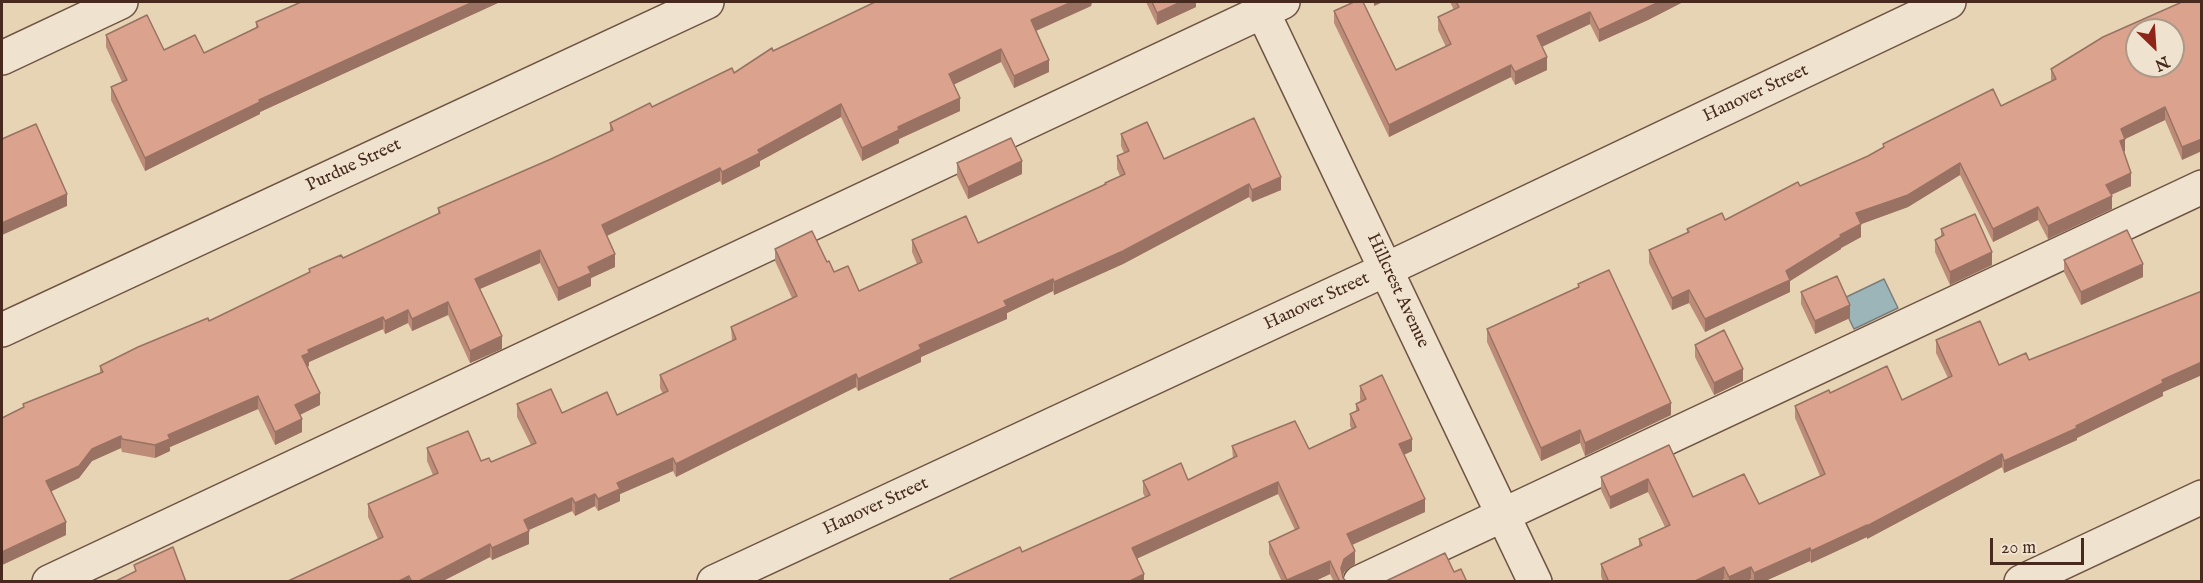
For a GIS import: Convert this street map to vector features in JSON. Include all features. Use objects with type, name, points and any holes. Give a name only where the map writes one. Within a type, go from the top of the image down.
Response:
[{"type":"street","points":[[2,58],[120,2]]},
{"type":"street","name":"Purdue Street","points":[[2,330],[707,2]]},
{"type":"street","name":"Hanover Street","points":[[714,582],[1387,269],[1949,2]]},
{"type":"street","points":[[49,582],[1268,5]]},
{"type":"street","name":"Hillcrest Avenue","points":[[1268,5],[1387,269],[1535,582]]},
{"type":"street","points":[[1360,582],[2202,187]]},
{"type":"street","points":[[2021,582],[2202,497]]},
{"type":"water","points":[[1884,279],[1898,308],[1854,329],[1840,300]]},
{"type":"building","points":[[301,2],[473,2],[259,100],[260,102],[145,158],[111,87],[127,80],[106,35],[147,15],[164,50],[195,35],[204,53],[258,27],[256,22]]},
{"type":"building","points":[[875,2],[1072,2],[1031,20],[1049,60],[1014,76],[1001,49],[949,74],[960,98],[898,127],[899,130],[862,148],[841,104],[758,150],[760,153],[722,172],[720,168],[602,225],[615,254],[588,267],[591,273],[558,288],[540,250],[475,279],[502,336],[470,351],[448,302],[412,319],[408,310],[385,321],[383,317],[308,350],[309,353],[302,356],[320,393],[295,405],[302,419],[275,432],[258,396],[168,435],[170,439],[155,445],[122,439],[121,436],[92,449],[79,466],[46,481],[66,522],[2,552],[2,418],[24,407],[23,404],[103,372],[100,366],[138,347],[208,318],[209,321],[310,272],[309,269],[341,255],[343,258],[440,213],[438,208],[613,130],[610,123],[650,103],[652,107],[732,68],[734,73],[772,48],[773,51]]},
{"type":"building","points":[[1152,2],[1181,2],[1157,13]]},
{"type":"building","points":[[1354,2],[1363,2],[1396,70],[1451,44],[1438,17],[1459,7],[1456,2],[1659,2],[1599,30],[1590,12],[1537,36],[1547,57],[1515,72],[1511,65],[1389,125],[1334,11]]},
{"type":"building","points":[[2182,2],[2202,2],[2202,139],[2182,147],[2165,107],[2121,129],[2125,139],[2120,141],[2131,173],[2106,185],[2112,196],[2048,226],[2038,207],[1993,229],[1960,163],[1908,195],[1856,213],[1861,224],[1840,235],[1841,237],[1786,271],[1790,280],[1705,319],[1689,290],[1672,298],[1649,250],[1689,232],[1687,229],[1722,213],[1725,220],[1798,182],[1800,186],[1868,156],[1884,147],[1883,144],[1993,89],[2001,106],[2056,79],[2051,69],[2103,37],[2125,27],[2125,78],[2185,78],[2185,18],[2146,18]]},
{"type":"building","points":[[1254,118],[1281,177],[1252,190],[1249,184],[1123,251],[1054,282],[1053,279],[1004,301],[1007,306],[919,345],[921,349],[858,379],[856,374],[676,464],[673,458],[617,483],[620,489],[598,499],[595,494],[575,503],[572,498],[524,520],[529,531],[492,548],[490,544],[417,582],[412,582],[409,576],[397,582],[286,582],[383,537],[368,504],[438,473],[427,448],[468,431],[481,461],[489,458],[491,462],[536,443],[517,404],[551,389],[562,413],[607,392],[617,415],[668,391],[660,375],[736,339],[731,327],[797,296],[775,249],[812,231],[834,272],[848,266],[859,291],[922,262],[912,240],[966,216],[978,243],[1125,174],[1117,156],[1129,151],[1121,134],[1147,122],[1164,159]]},
{"type":"building","points":[[36,124],[67,194],[2,223],[2,139]]},
{"type":"building","points":[[1011,138],[1022,161],[968,187],[957,163]]},
{"type":"building","points":[[1975,214],[1992,252],[1950,272],[1935,240],[1944,235],[1941,229]]},
{"type":"building","points":[[2127,230],[2143,264],[2081,292],[2064,260]]},
{"type":"building","points":[[1609,270],[1671,403],[1585,443],[1580,430],[1541,448],[1487,329],[1579,287],[1578,284]]},
{"type":"building","points":[[1837,276],[1850,305],[1815,321],[1801,292]]},
{"type":"building","points":[[2202,291],[2202,362],[2162,380],[2163,383],[2076,426],[2077,428],[2004,461],[2002,454],[1867,526],[1754,573],[1751,567],[1729,577],[1724,567],[1693,582],[1609,582],[1601,564],[1642,545],[1639,539],[1670,525],[1648,479],[1610,497],[1601,477],[1669,445],[1693,497],[1744,474],[1759,504],[1825,474],[1795,406],[1829,390],[1830,393],[1887,366],[1902,400],[1952,376],[1936,340],[1980,321],[1999,365],[2026,353],[2029,360]]},
{"type":"building","points":[[1724,330],[1743,369],[1714,383],[1695,345]]},
{"type":"building","points":[[1382,375],[1412,439],[1399,444],[1425,499],[1347,534],[1355,551],[1344,559],[1341,568],[1343,578],[1347,582],[1340,582],[1330,561],[1287,580],[1269,542],[1299,528],[1278,482],[1132,548],[1144,574],[1128,582],[951,582],[950,579],[1020,547],[1022,552],[1150,495],[1143,481],[1181,463],[1188,480],[1237,456],[1232,446],[1295,421],[1309,449],[1356,427],[1350,414],[1359,410],[1356,404],[1366,399],[1360,386]]},
{"type":"building","points":[[173,547],[186,582],[114,582],[136,571],[134,565]]},
{"type":"building","points":[[1445,553],[1454,572],[1461,569],[1467,582],[1384,582]]}]
